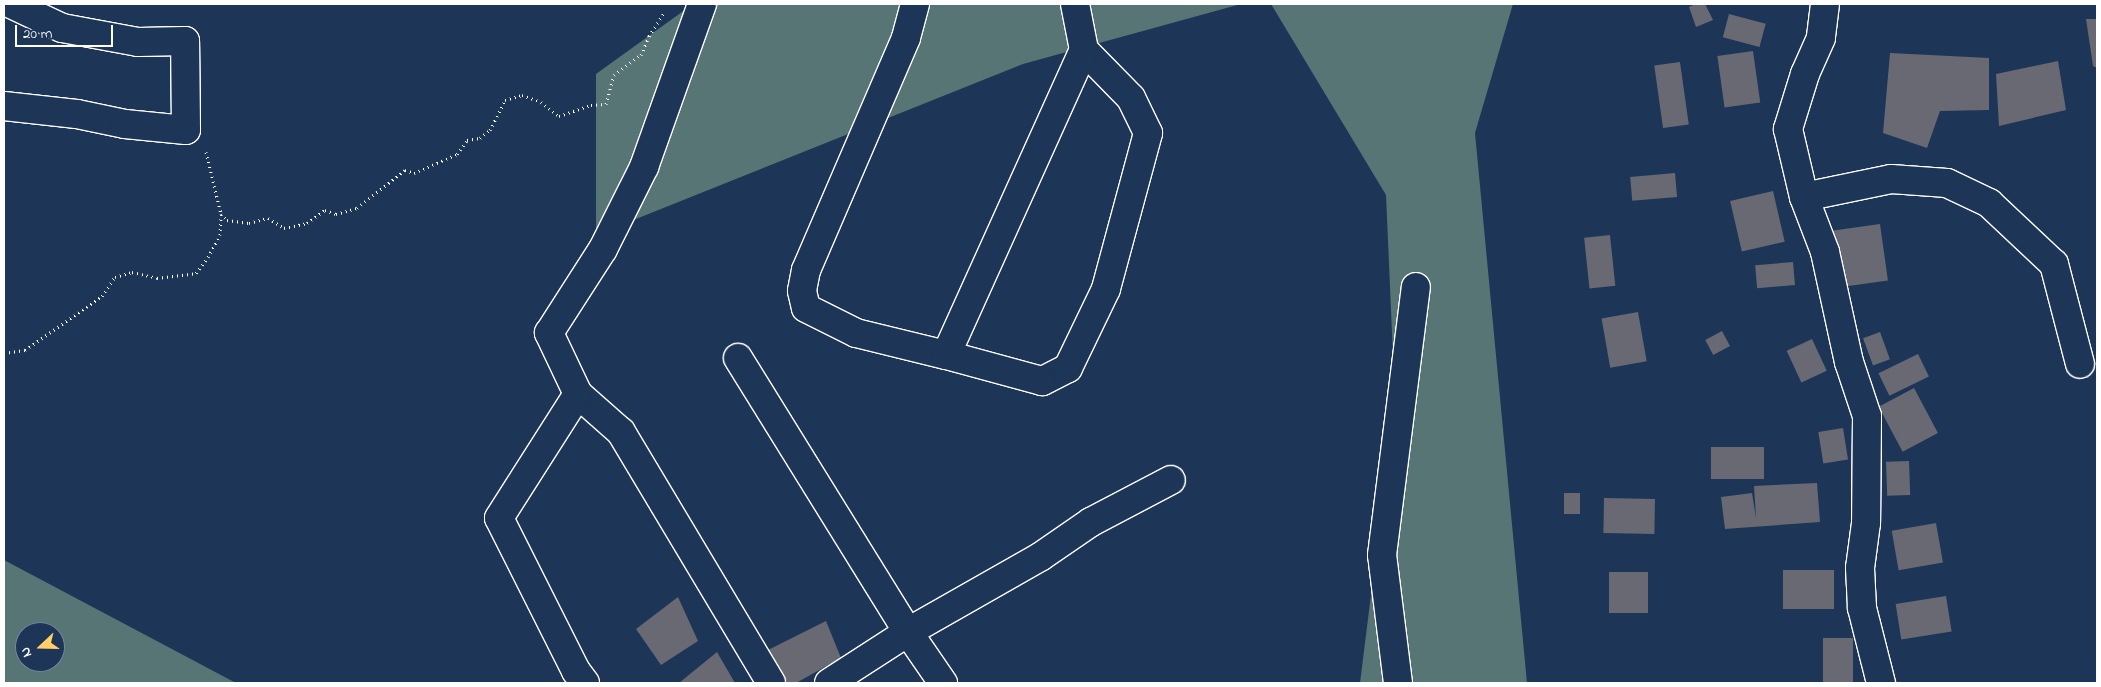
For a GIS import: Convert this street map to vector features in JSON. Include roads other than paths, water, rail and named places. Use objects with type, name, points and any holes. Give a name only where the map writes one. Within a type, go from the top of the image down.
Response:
[{"type":"street","points":[[4,106],[77,114],[125,124],[186,130],[185,41],[138,42],[62,28],[11,4]]},
{"type":"street","points":[[702,4],[644,167],[603,249],[549,333],[578,394],[621,432],[771,683]]},
{"type":"street","points":[[915,4],[906,38],[806,270],[802,291],[806,308],[856,333],[946,354],[1042,381],[1068,368],[1106,289],[1148,133],[1131,98],[1084,50],[1075,4]]},
{"type":"street","points":[[1826,4],[1821,38],[1805,74],[1788,129],[1804,197],[1825,252],[1849,362],[1867,416],[1866,522],[1860,568],[1862,608],[1882,683]]},
{"type":"street","points":[[946,354],[1084,50]]},
{"type":"street","points":[[1804,197],[1892,179],[1947,183],[1989,203],[2054,264],[2080,364]]},
{"type":"street","points":[[1398,683],[1382,555],[1416,288]]},
{"type":"street","points":[[738,358],[908,632],[943,683]]},
{"type":"street","points":[[578,394],[499,518],[581,677]]},
{"type":"street","points":[[828,683],[908,632],[1040,557],[1091,522],[1171,480]]}]
